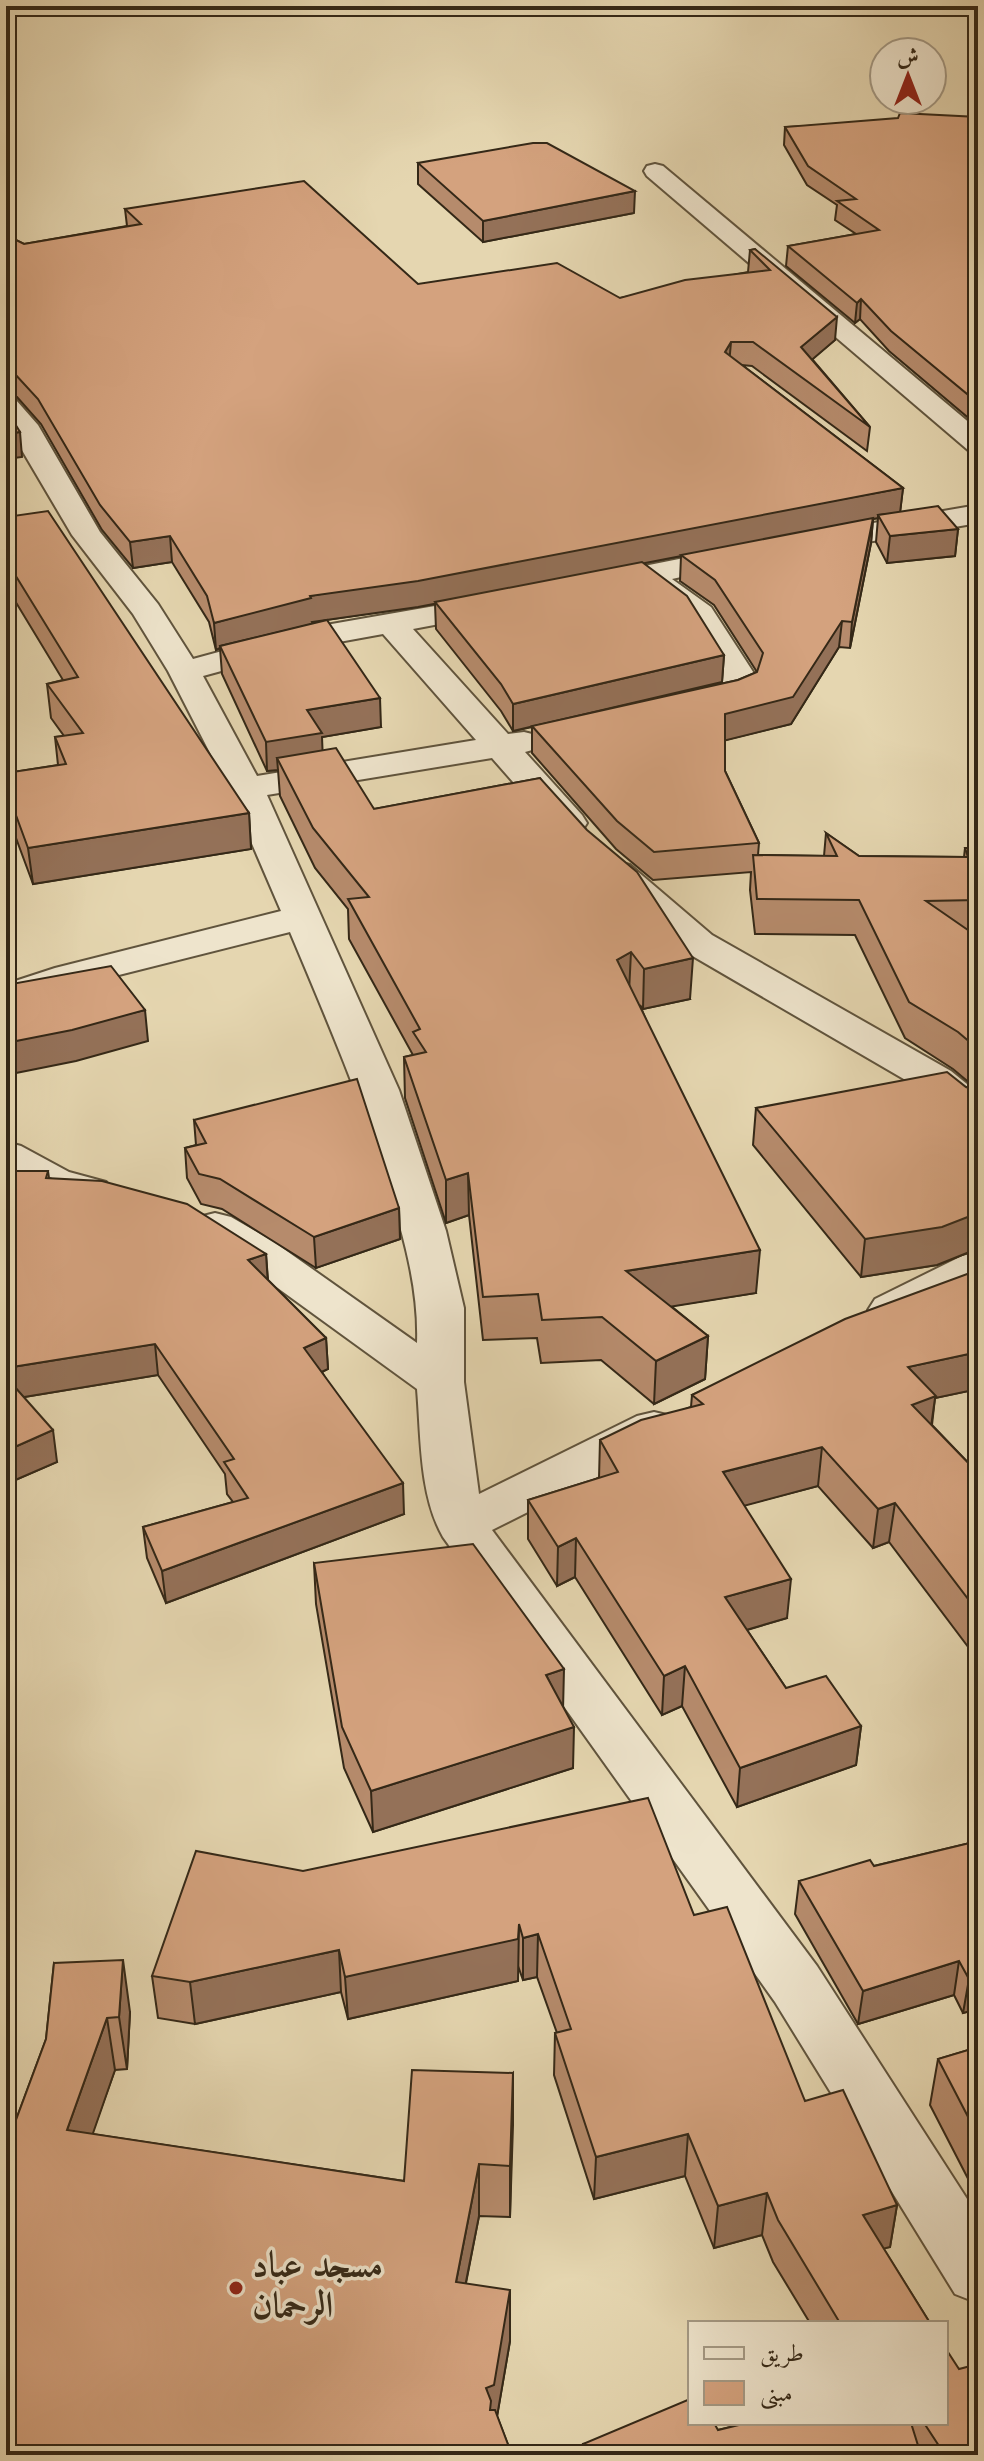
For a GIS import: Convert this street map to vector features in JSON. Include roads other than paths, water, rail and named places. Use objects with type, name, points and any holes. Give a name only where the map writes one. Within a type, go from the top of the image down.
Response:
[{"type":"street","points":[[655,171],[978,444]]},
{"type":"street","points":[[6,406],[28,431],[87,535],[147,611],[184,671],[246,788],[378,1090],[424,1231],[441,1308],[440,1382],[449,1471],[461,1524],[796,1984],[978,2273]]},
{"type":"street","points":[[907,502],[932,521]]},
{"type":"street","points":[[572,589],[978,514]]},
{"type":"street","points":[[647,574],[700,614],[742,681],[742,689],[736,694],[672,709]]},
{"type":"street","points":[[184,671],[303,639],[527,598]]},
{"type":"street","points":[[392,625],[601,859],[698,943],[936,1080],[978,1113]]},
{"type":"street","points":[[246,788],[502,747],[558,734]]},
{"type":"street","points":[[6,997],[69,976],[303,917]]},
{"type":"street","points":[[6,1155],[54,1181],[130,1202]]},
{"type":"street","points":[[175,1214],[206,1222],[258,1252],[440,1382]]},
{"type":"street","points":[[852,1329],[978,1266]]},
{"type":"street","points":[[461,1524],[699,1405]]},
{"type":"place","name":"مسجد عباد الرحمان","points":[[236,2288]]}]
